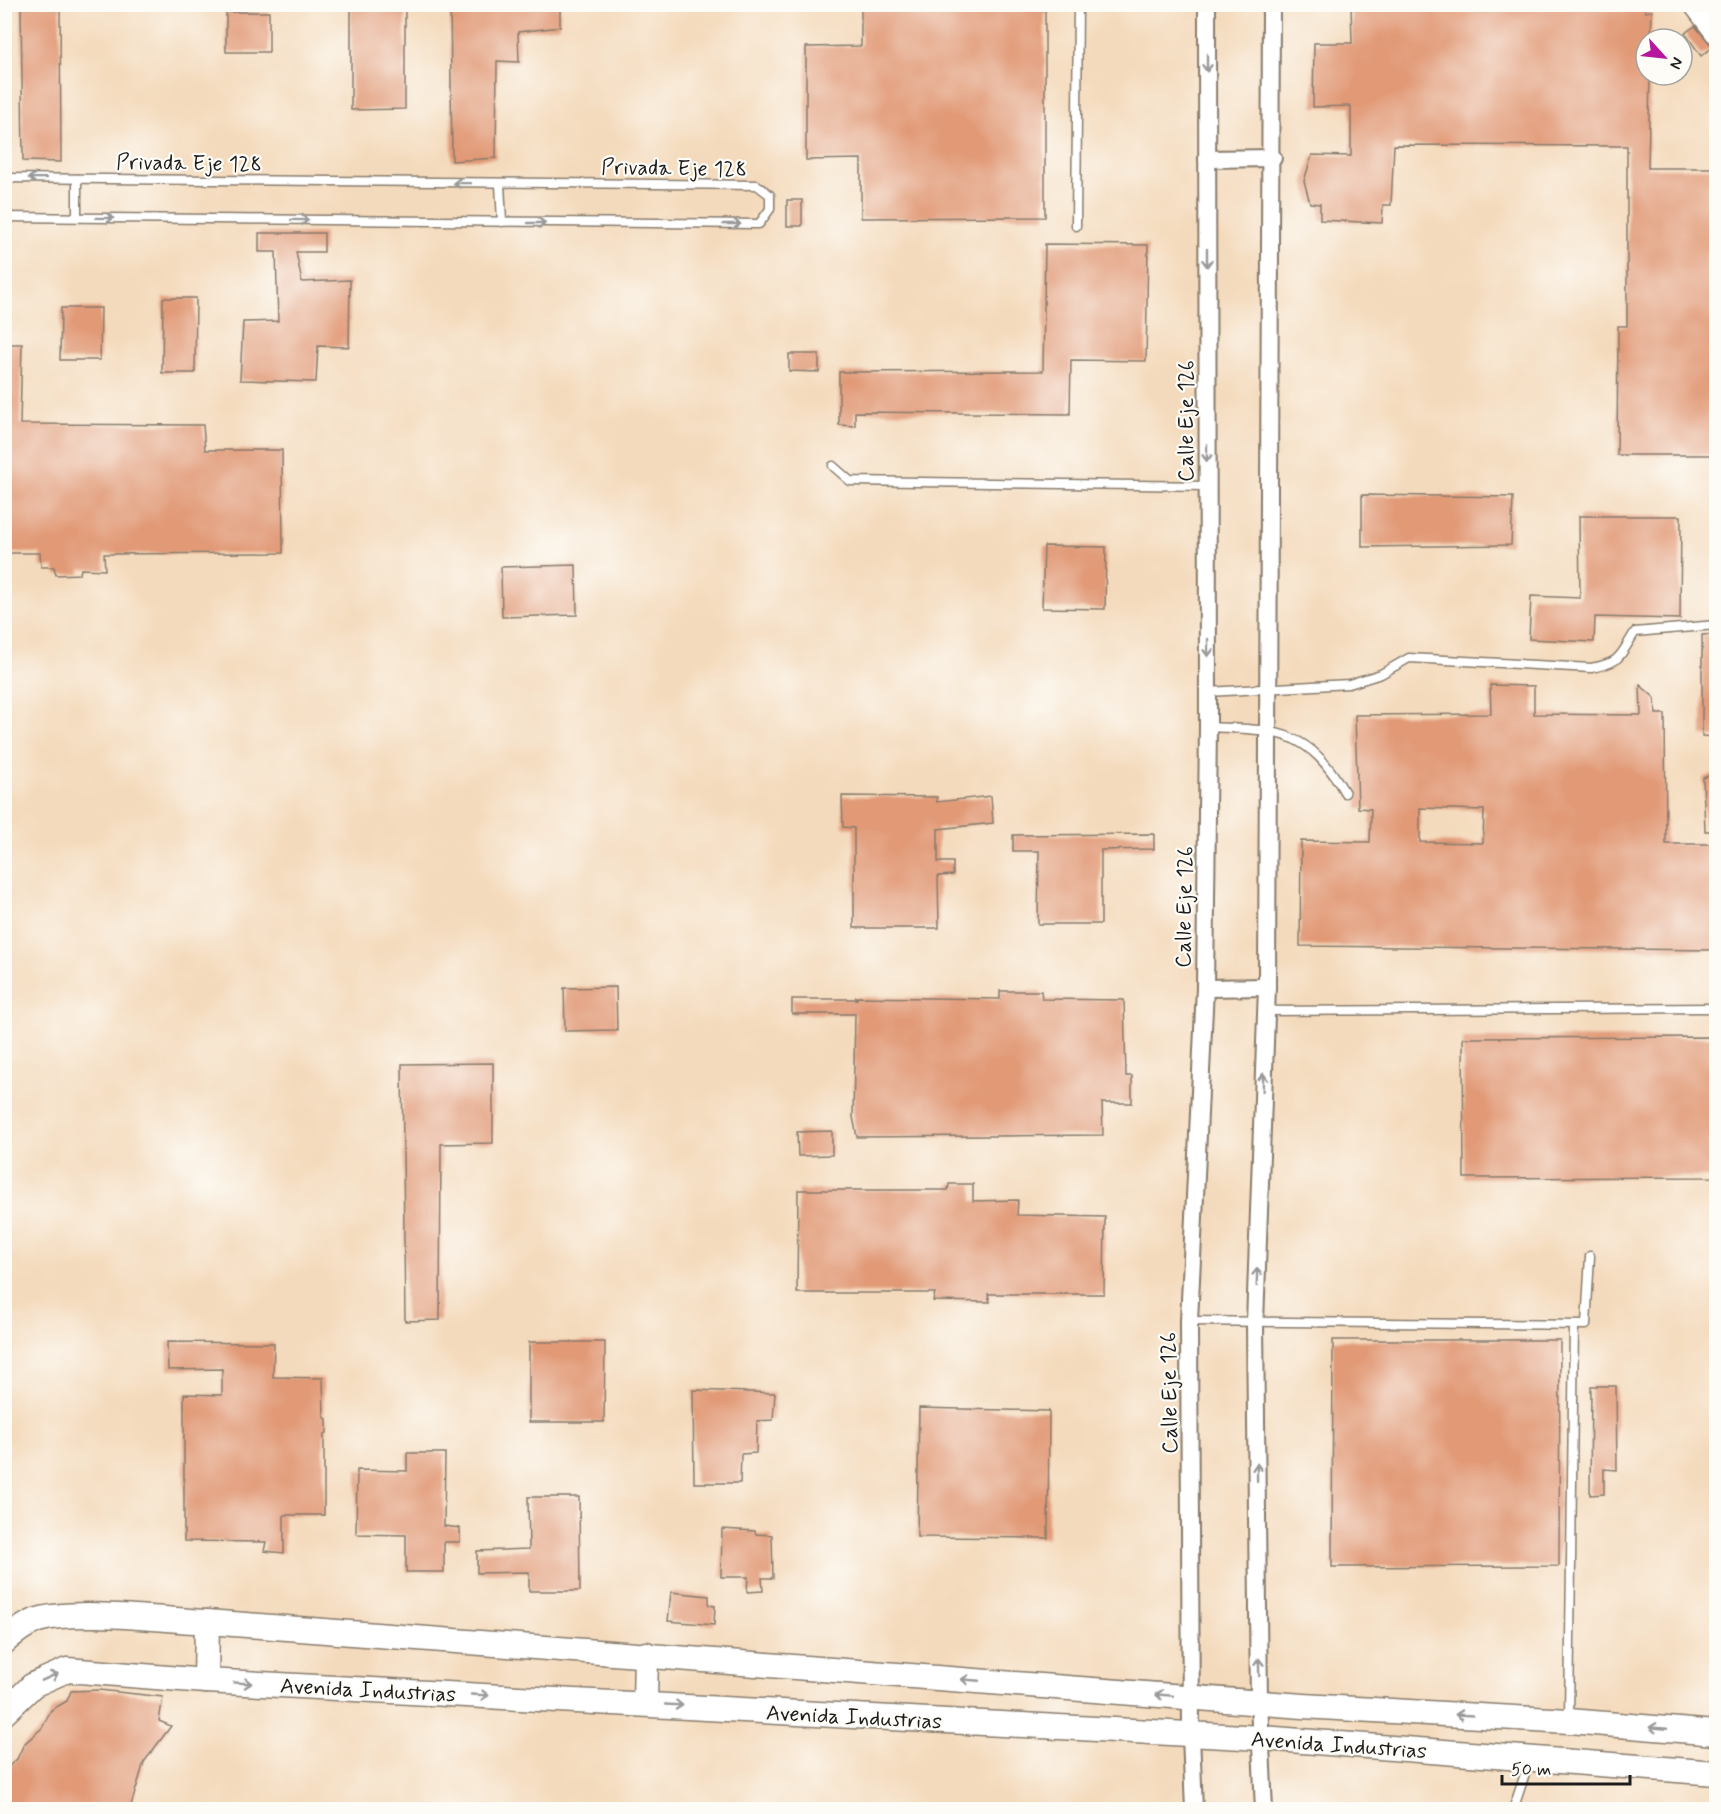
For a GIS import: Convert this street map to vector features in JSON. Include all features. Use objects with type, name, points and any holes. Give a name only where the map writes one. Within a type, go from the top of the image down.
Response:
[{"type":"main road","name":"Avenida Industrias","points":[[4,1642],[36,1621],[79,1616],[207,1622],[1259,1703],[1569,1721],[1716,1733]]},
{"type":"main road","points":[[206,1681],[207,1622]]},
{"type":"main road","points":[[645,1704],[646,1654]]},
{"type":"main road","name":"Avenida Industrias","points":[[4,1713],[33,1685],[67,1670],[206,1681],[1262,1738],[1716,1773]]},
{"type":"street","name":"Calle Eje 126","points":[[1194,1809],[1191,1735],[1193,1697],[1189,1321],[1204,988],[1208,727],[1207,4]]},
{"type":"street","points":[[1264,1809],[1259,1703],[1255,1323],[1266,1011],[1273,158],[1271,4]]},
{"type":"street","points":[[1694,4],[1716,33]]},
{"type":"street","points":[[1207,159],[1273,158]]},
{"type":"street","points":[[1204,988],[1266,987]]},
{"type":"lane","points":[[1076,226],[1078,4]]},
{"type":"lane","name":"Privada Eje 128","points":[[4,178],[757,185],[770,195],[770,210],[759,224],[4,217]]},
{"type":"lane","points":[[77,179],[77,218]]},
{"type":"lane","points":[[500,183],[502,222]]},
{"type":"lane","points":[[833,466],[849,481],[1207,486]]},
{"type":"lane","points":[[1208,692],[1349,684],[1381,674],[1409,658],[1591,668],[1612,664],[1623,654],[1635,632],[1716,625]]},
{"type":"lane","points":[[1208,727],[1267,729],[1292,736],[1332,769],[1346,793]]},
{"type":"lane","points":[[1266,1011],[1716,1008]]},
{"type":"lane","points":[[1189,1321],[1586,1325],[1590,1256]]},
{"type":"lane","points":[[1569,1721],[1574,1325]]},
{"type":"lane","points":[[1513,1809],[1530,1758]]},
{"type":"building","points":[[21,4],[60,4],[61,162],[23,161]]},
{"type":"building","points":[[351,4],[405,4],[405,109],[351,110]]},
{"type":"building","points":[[450,4],[560,4],[560,27],[518,32],[519,62],[497,61],[496,158],[452,161]]},
{"type":"building","points":[[861,4],[1045,4],[1045,217],[861,218],[861,159],[806,160],[806,47],[861,46]]},
{"type":"building","points":[[1644,4],[1645,12],[1652,11],[1651,27],[1634,27],[1634,87],[1650,87],[1648,168],[1716,168],[1716,455],[1617,455],[1618,326],[1627,326],[1627,146],[1394,145],[1391,205],[1383,205],[1382,223],[1320,220],[1320,204],[1310,203],[1304,181],[1312,155],[1351,156],[1351,106],[1313,107],[1314,43],[1352,43],[1351,6]]},
{"type":"building","points":[[226,12],[269,12],[269,52],[226,52]]},
{"type":"building","points":[[1694,27],[1713,47],[1701,56],[1694,46]]},
{"type":"building","points":[[787,200],[802,200],[802,226],[787,226]]},
{"type":"building","points":[[259,233],[324,233],[324,252],[296,252],[302,282],[350,280],[349,347],[318,346],[316,382],[240,380],[243,322],[278,321],[276,252],[259,252]]},
{"type":"building","points":[[1045,244],[1148,245],[1146,361],[1071,360],[1070,414],[855,412],[855,426],[839,425],[839,372],[1043,371]]},
{"type":"building","points":[[163,298],[196,298],[195,373],[162,373]]},
{"type":"building","points":[[61,308],[101,308],[100,360],[60,360]]},
{"type":"building","points":[[4,344],[22,344],[20,424],[203,425],[205,450],[282,450],[283,553],[104,554],[105,570],[81,569],[80,574],[56,575],[54,567],[41,567],[40,553],[4,553]]},
{"type":"building","points":[[789,354],[819,354],[819,372],[789,371]]},
{"type":"building","points":[[1362,495],[1513,497],[1511,545],[1362,547]]},
{"type":"building","points":[[1579,516],[1681,516],[1680,619],[1595,617],[1594,642],[1529,639],[1531,596],[1580,598]]},
{"type":"building","points":[[1044,546],[1106,547],[1105,609],[1042,608]]},
{"type":"building","points":[[576,565],[577,615],[502,617],[501,567]]},
{"type":"building","points":[[1716,634],[1716,737],[1702,736],[1702,635]]},
{"type":"building","points":[[1490,685],[1534,686],[1534,714],[1641,715],[1640,685],[1655,698],[1656,714],[1665,714],[1666,844],[1716,844],[1716,950],[1300,946],[1301,841],[1370,842],[1371,809],[1358,808],[1355,715],[1491,714]],"holes":[[[1420,808],[1484,810],[1483,843],[1420,842]]]},
{"type":"building","points":[[1716,773],[1716,831],[1705,831],[1703,778]]},
{"type":"building","points":[[842,796],[937,797],[937,802],[991,796],[993,823],[938,829],[938,862],[953,862],[953,875],[938,876],[939,928],[854,928],[854,828],[843,827]]},
{"type":"building","points":[[1154,834],[1154,849],[1101,850],[1101,924],[1038,924],[1039,851],[1013,851],[1013,835]]},
{"type":"building","points":[[616,987],[617,1030],[565,1031],[564,988]]},
{"type":"building","points":[[1000,991],[1041,991],[1042,999],[1124,1000],[1126,1076],[1132,1076],[1132,1103],[1102,1103],[1103,1135],[857,1137],[853,1117],[855,1014],[792,1014],[792,999],[857,999],[856,997],[1000,999]]},
{"type":"building","points":[[1716,1037],[1716,1177],[1464,1178],[1463,1038]]},
{"type":"building","points":[[493,1063],[493,1143],[441,1144],[440,1320],[405,1321],[402,1064]]},
{"type":"building","points":[[832,1131],[832,1155],[798,1156],[797,1132]]},
{"type":"building","points":[[949,1184],[973,1184],[973,1201],[1018,1200],[1017,1215],[1105,1217],[1104,1294],[988,1294],[990,1302],[933,1301],[935,1293],[797,1293],[798,1190],[948,1190]]},
{"type":"building","points":[[1333,1340],[1560,1340],[1559,1566],[1332,1567]]},
{"type":"building","points":[[167,1342],[274,1343],[273,1377],[323,1378],[324,1417],[327,1419],[327,1433],[324,1434],[324,1515],[284,1515],[284,1553],[264,1551],[266,1542],[184,1541],[184,1394],[222,1395],[222,1369],[168,1370]]},
{"type":"building","points":[[529,1342],[605,1342],[604,1422],[529,1422]]},
{"type":"building","points":[[1591,1386],[1616,1386],[1617,1470],[1604,1469],[1604,1494],[1590,1495]]},
{"type":"building","points":[[693,1390],[775,1393],[773,1420],[757,1421],[756,1453],[741,1454],[740,1483],[694,1483]]},
{"type":"building","points":[[919,1408],[1049,1411],[1048,1538],[917,1537]]},
{"type":"building","points":[[407,1453],[445,1453],[444,1526],[460,1528],[460,1542],[444,1542],[444,1572],[406,1572],[406,1535],[356,1534],[357,1470],[407,1471]]},
{"type":"building","points":[[528,1497],[579,1497],[580,1591],[529,1591],[529,1572],[477,1573],[477,1551],[529,1549]]},
{"type":"building","points":[[722,1529],[755,1531],[756,1534],[772,1535],[773,1578],[762,1578],[763,1591],[747,1592],[748,1577],[721,1577]]},
{"type":"building","points":[[671,1592],[709,1596],[709,1605],[715,1606],[714,1625],[668,1621]]},
{"type":"building","points":[[99,1690],[163,1697],[159,1721],[171,1726],[144,1762],[130,1809],[4,1809],[4,1770],[17,1759],[24,1744],[42,1728],[51,1710],[67,1701],[71,1691]]}]
